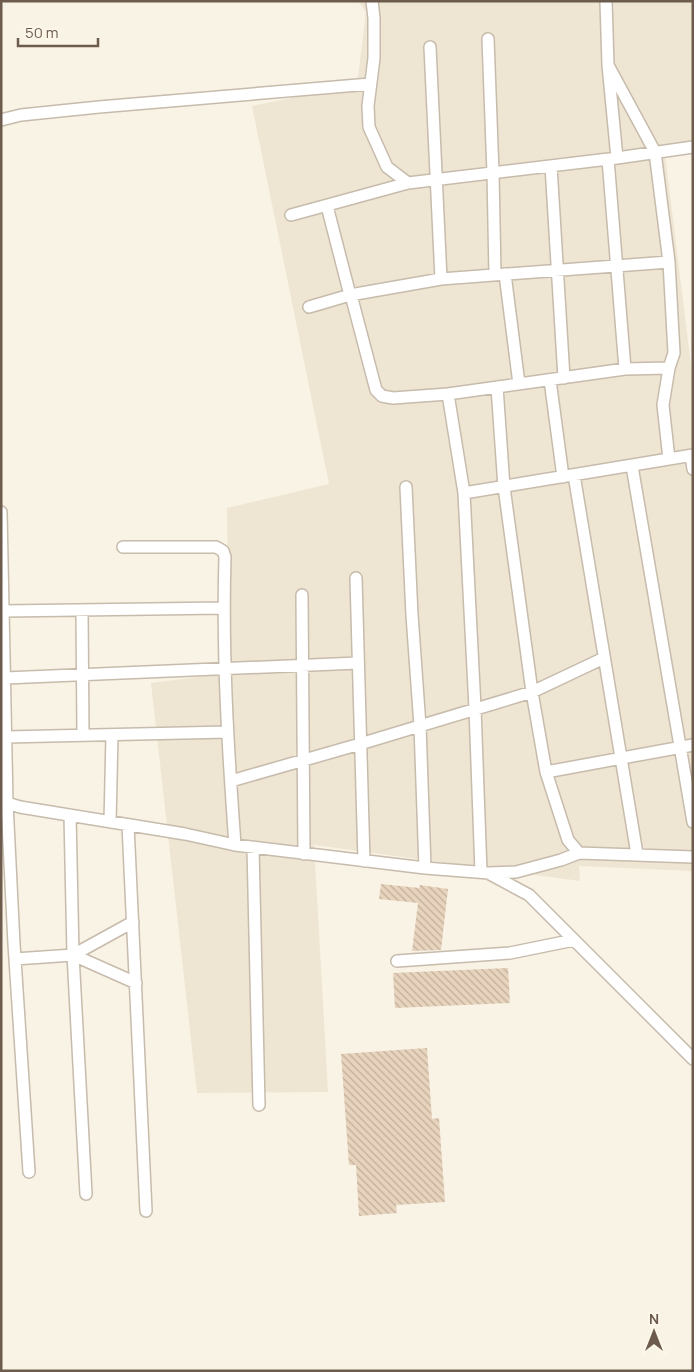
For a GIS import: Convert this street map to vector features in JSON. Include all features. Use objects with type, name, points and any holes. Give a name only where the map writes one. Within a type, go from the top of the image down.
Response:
[{"type":"street","points":[[372,1],[374,58],[368,106],[369,127],[388,167],[408,183]]},
{"type":"street","points":[[606,1],[616,267],[626,369]]},
{"type":"street","points":[[488,39],[493,173],[500,275],[519,384]]},
{"type":"street","points":[[430,47],[441,279]]},
{"type":"street","points":[[608,65],[655,152],[669,262],[674,354],[669,368],[663,405],[669,459]]},
{"type":"street","points":[[1,120],[21,115],[99,107],[370,84]]},
{"type":"street","points":[[291,215],[408,183],[613,159],[693,147]]},
{"type":"street","points":[[551,166],[564,378]]},
{"type":"street","points":[[327,206],[376,390],[382,396],[393,398],[448,394],[626,369],[669,368]]},
{"type":"street","points":[[309,306],[350,295],[441,279],[669,262]]},
{"type":"street","points":[[550,380],[604,658],[637,854]]},
{"type":"street","points":[[497,387],[504,486],[532,692],[546,772],[568,840],[579,853]]},
{"type":"street","points":[[448,394],[464,493],[485,873]]},
{"type":"street","points":[[464,493],[692,456],[693,469]]},
{"type":"street","points":[[632,466],[693,822]]},
{"type":"street","points":[[406,486],[412,615],[420,726],[425,868]]},
{"type":"street","points":[[1,512],[6,737],[4,803],[28,1172]]},
{"type":"street","points":[[123,547],[216,547],[223,551],[225,557],[223,608],[227,732],[235,845]]},
{"type":"street","points":[[356,578],[364,861]]},
{"type":"street","points":[[302,595],[304,854]]},
{"type":"street","points":[[4,611],[223,608]]},
{"type":"street","points":[[82,610],[83,735]]},
{"type":"street","points":[[230,781],[532,692],[604,658]]},
{"type":"street","points":[[5,678],[358,663]]},
{"type":"street","points":[[6,737],[227,732]]},
{"type":"street","points":[[110,822],[112,735]]},
{"type":"street","points":[[546,772],[693,746]]},
{"type":"street","points":[[4,803],[70,816],[185,834],[253,848],[485,873],[516,872],[561,860],[579,853],[693,857]]},
{"type":"street","points":[[70,816],[73,955],[86,1194]]},
{"type":"street","points":[[128,825],[146,1212]]},
{"type":"street","points":[[253,848],[259,1105]]},
{"type":"street","points":[[485,873],[529,895],[693,1059]]},
{"type":"street","points":[[15,959],[73,955],[133,922]]},
{"type":"street","points":[[397,961],[510,953],[574,940]]},
{"type":"street","points":[[1,946],[14,944]]},
{"type":"street","points":[[73,955],[136,983]]},
{"type":"shaded area","points":[[358,1],[693,1],[693,151],[665,154],[693,382],[693,871],[579,866],[580,881],[314,845],[328,1092],[197,1093],[151,683],[229,673],[227,508],[329,484],[252,106],[357,85],[366,12]]},
{"type":"building","points":[[381,884],[419,888],[420,885],[448,889],[441,950],[412,951],[418,903],[379,899]]},
{"type":"building","points":[[508,968],[510,1003],[395,1008],[393,973]]},
{"type":"building","points":[[427,1048],[432,1119],[439,1118],[445,1202],[396,1205],[397,1213],[359,1216],[356,1165],[349,1165],[341,1054]]}]
